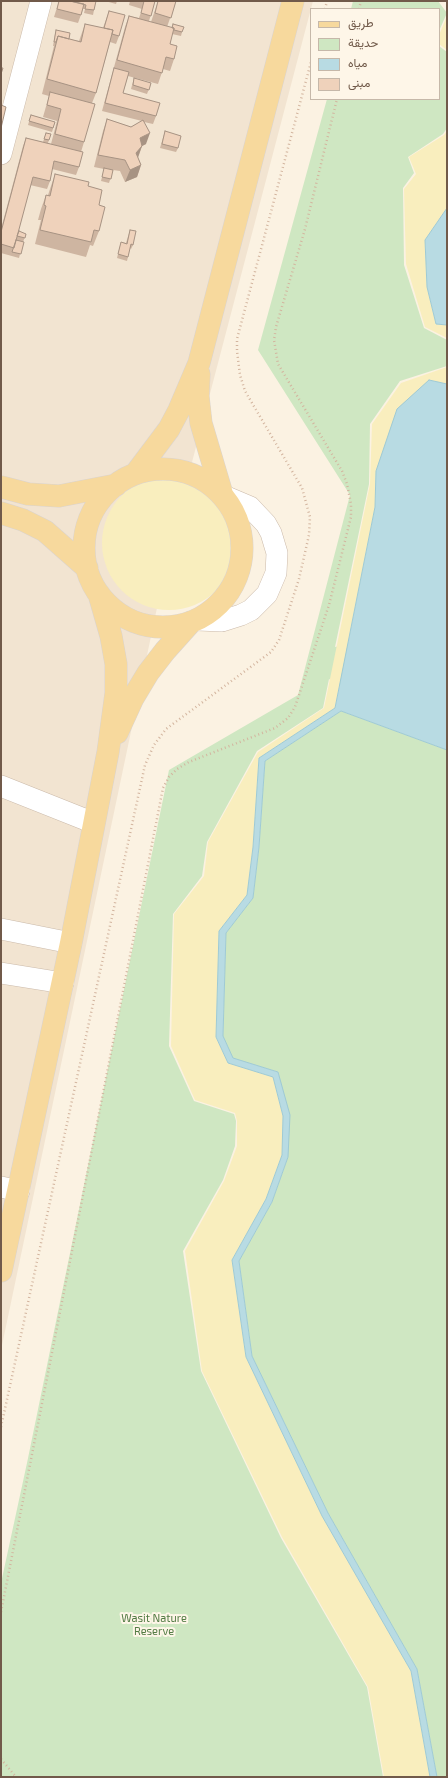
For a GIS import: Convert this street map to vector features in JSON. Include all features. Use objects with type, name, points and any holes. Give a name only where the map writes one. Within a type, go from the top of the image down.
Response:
[{"type":"main road","points":[[136,473],[169,429],[179,410],[199,363],[293,1]]},
{"type":"main road","points":[[199,363],[198,396],[200,414],[223,495]]},
{"type":"main road","points":[[108,752],[133,698],[144,679],[165,651],[194,621],[222,600],[231,587],[238,572],[241,556],[242,541],[239,525],[233,510],[223,495],[206,481],[190,473],[172,469],[155,469],[136,473],[116,485],[102,498],[93,513],[87,531],[85,549],[92,581],[100,594],[113,609],[131,620],[150,626],[171,627],[194,621]]},
{"type":"main road","points":[[1,487],[28,494],[59,496],[116,485]]},
{"type":"main road","points":[[1,513],[23,520],[45,531],[88,568]]},
{"type":"main road","points":[[1,1271],[10,1189],[63,983],[108,752],[116,693],[116,664],[111,636],[100,594]]},
{"type":"street","points":[[1,154],[41,1]]},
{"type":"street","points":[[194,621],[226,621],[250,610],[267,594],[276,573],[276,548],[266,524],[250,507],[223,495]]},
{"type":"street","points":[[1,786],[94,823]]},
{"type":"street","points":[[1,929],[71,943]]},
{"type":"street","points":[[1,973],[63,983]]},
{"type":"path","points":[[1,1427],[145,765],[154,745],[166,729],[271,652],[279,640],[299,579],[308,542],[310,517],[302,488],[246,391],[240,375],[236,351],[310,66]]},
{"type":"path","points":[[1,1612],[163,788],[169,777],[177,769],[189,762],[275,728],[288,718],[295,706],[329,604],[351,517],[351,504],[347,484],[342,471],[278,364],[274,340],[276,327],[305,229],[337,100]]},
{"type":"path","points":[[1,1760],[16,1777]]},
{"type":"shaded area","points":[[1,1],[313,1],[170,546],[1,1350]]},
{"type":"green space","points":[[353,1],[438,1],[447,13],[440,29],[440,8],[351,8]]},
{"type":"green space","name":"Wasit Nature Reserve","points":[[440,47],[447,52],[447,128],[443,134],[408,157],[414,173],[403,188],[404,265],[424,328],[447,340],[447,366],[400,381],[370,424],[369,484],[335,647],[356,642],[355,697],[329,679],[323,708],[257,751],[207,842],[202,876],[173,914],[169,1046],[194,1101],[234,1114],[236,1121],[235,1146],[223,1180],[183,1251],[201,1371],[281,1538],[367,1687],[383,1777],[1,1777],[1,1583],[169,770],[298,695],[350,495],[258,350],[327,100],[440,100]]},
{"type":"green space","points":[[341,711],[447,750],[447,1777],[437,1777],[417,1669],[328,1513],[252,1356],[239,1261],[272,1202],[288,1157],[278,1072],[232,1058],[223,1036],[226,933],[253,898],[259,847],[265,761]]},
{"type":"sand","points":[[447,16],[447,50],[440,45],[440,33]]},
{"type":"sand","points":[[447,131],[447,208],[425,240],[427,287],[436,324],[447,325],[447,338],[425,327],[406,264],[404,189],[416,174],[409,157],[444,135]]},
{"type":"sand","points":[[447,367],[447,384],[429,380],[376,471],[375,507],[335,708],[259,758],[253,847],[247,895],[219,931],[216,1037],[228,1063],[273,1077],[283,1116],[282,1155],[266,1199],[232,1260],[246,1357],[322,1516],[411,1671],[430,1777],[384,1777],[368,1687],[282,1537],[202,1371],[185,1251],[224,1181],[237,1146],[237,1121],[235,1113],[195,1100],[171,1046],[174,914],[204,876],[208,842],[258,752],[324,708],[370,484],[372,424],[401,383]]},
{"type":"sand","points":[[169,476],[195,481],[211,491],[221,501],[231,517],[236,543],[231,569],[221,585],[211,595],[195,605],[169,610],[143,605],[127,595],[117,585],[107,569],[102,543],[107,517],[117,501],[127,491],[143,481]]},
{"type":"water","points":[[447,208],[447,325],[436,324],[427,287],[425,240]]},
{"type":"water","points":[[429,380],[447,384],[447,750],[341,711],[265,761],[259,847],[253,898],[226,933],[223,1036],[233,1058],[278,1072],[290,1115],[288,1157],[272,1202],[239,1261],[252,1356],[328,1513],[417,1669],[437,1777],[430,1777],[411,1671],[322,1516],[246,1357],[232,1260],[266,1199],[282,1155],[283,1116],[273,1077],[228,1063],[216,1037],[219,931],[247,895],[253,847],[259,758],[335,708],[375,507],[376,471],[397,409]]},
{"type":"building","points":[[59,1],[70,1],[84,4],[81,15],[57,9]]},
{"type":"building","points":[[70,1],[96,1],[94,10],[85,9],[86,5]]},
{"type":"building","points":[[144,1],[155,1],[151,16],[141,13]]},
{"type":"building","points":[[158,1],[176,1],[171,18],[155,13]]},
{"type":"building","points":[[109,11],[125,15],[119,36],[112,34],[113,30],[104,28]]},
{"type":"building","points":[[129,16],[174,28],[170,44],[177,46],[174,59],[166,57],[162,73],[117,60]]},
{"type":"building","points":[[85,24],[113,30],[96,93],[47,79],[58,36],[81,42]]},
{"type":"building","points":[[173,24],[184,27],[182,32],[174,30],[174,28],[172,28]]},
{"type":"building","points":[[56,30],[70,33],[69,39],[58,36],[56,42],[54,42]]},
{"type":"building","points":[[114,68],[129,72],[123,93],[160,103],[156,116],[105,103]]},
{"type":"building","points":[[134,78],[151,83],[149,90],[133,85]]},
{"type":"building","points":[[50,92],[95,104],[84,142],[55,134],[61,109],[47,105]]},
{"type":"building","points":[[1,105],[6,107],[1,128]]},
{"type":"building","points":[[31,115],[55,122],[53,128],[29,121]]},
{"type":"building","points":[[107,119],[131,127],[143,120],[150,133],[140,138],[142,146],[136,153],[141,165],[130,170],[125,160],[98,155]]},
{"type":"building","points":[[165,131],[181,136],[178,148],[162,144]]},
{"type":"building","points":[[46,133],[51,134],[49,140],[44,139]]},
{"type":"building","points":[[26,138],[83,152],[79,167],[54,161],[50,181],[33,177],[14,248],[1,244],[1,232]]},
{"type":"building","points":[[104,168],[113,170],[111,179],[102,177]]},
{"type":"building","points":[[55,174],[89,182],[88,186],[102,190],[99,205],[105,207],[99,231],[94,230],[91,242],[40,230],[46,206],[44,205],[46,195],[50,196]]},
{"type":"building","points":[[130,230],[136,231],[133,245],[131,244],[128,257],[118,254],[121,242],[127,244]]},
{"type":"building","points":[[19,231],[26,234],[25,238],[17,236]]},
{"type":"building","points":[[16,240],[24,242],[21,254],[12,252]]}]
